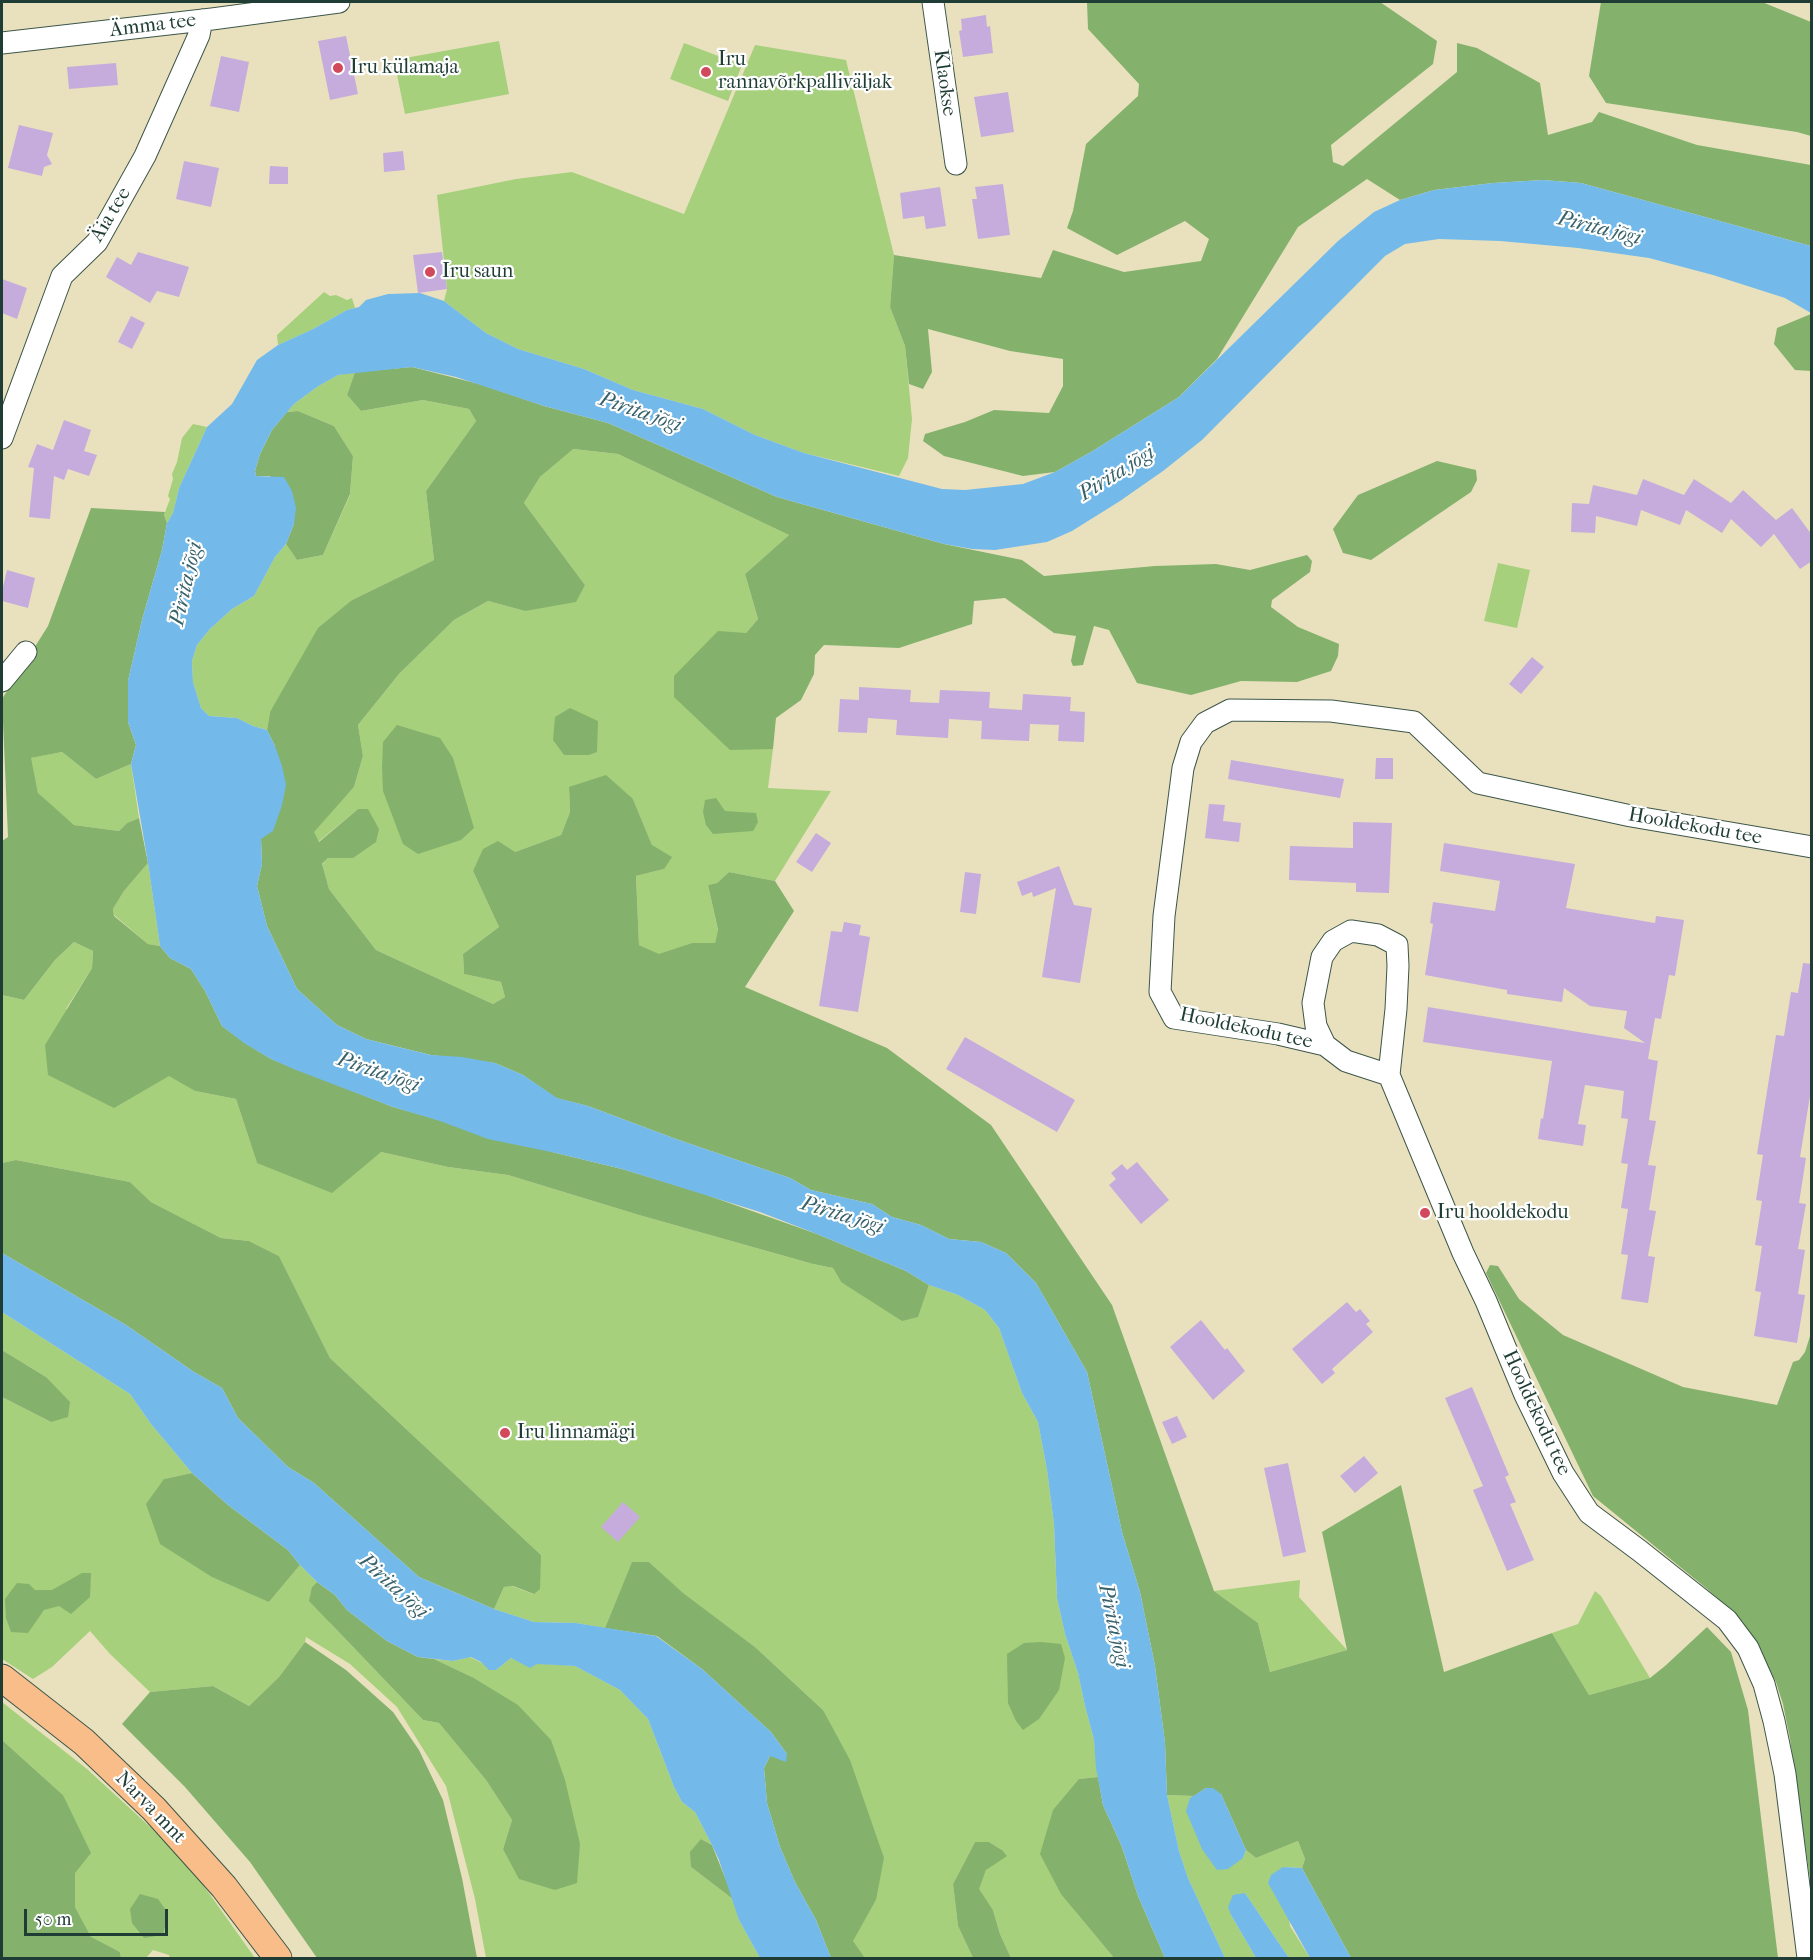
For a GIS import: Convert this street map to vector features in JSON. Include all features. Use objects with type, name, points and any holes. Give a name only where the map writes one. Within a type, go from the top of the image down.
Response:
[{"type":"main road","name":"Narva mnt","points":[[2,1678],[84,1742],[154,1809],[224,1887],[278,1959]]},
{"type":"street","name":"Ämma tee","points":[[2,43],[208,13],[339,2]]},
{"type":"street","name":"Klaokse","points":[[933,2],[956,164]]},
{"type":"street","name":"Äia tee","points":[[2,438],[62,276],[97,242],[146,156],[208,13]]},
{"type":"street","points":[[2,681],[26,652]]},
{"type":"street","name":"Hooldekodu tee","points":[[1808,1959],[1785,1774],[1764,1684],[1748,1648],[1727,1620],[1588,1513],[1563,1473],[1525,1395],[1389,1075],[1346,1061],[1325,1045],[1278,1034],[1174,1018],[1160,992],[1164,916],[1183,768],[1191,742],[1205,723],[1230,710],[1331,711],[1414,722],[1478,783],[1631,816],[1812,848]]},
{"type":"street","points":[[1325,1045],[1316,1026],[1313,1004],[1322,957],[1333,940],[1351,931],[1378,935],[1396,945],[1398,966],[1389,1075]]},
{"type":"green space","points":[[1087,2],[1380,2],[1437,41],[1433,64],[1331,145],[1333,162],[1343,166],[1457,72],[1457,43],[1477,48],[1540,83],[1548,135],[1592,122],[1599,112],[1697,145],[1811,165],[1811,246],[1581,183],[1543,180],[1493,183],[1434,190],[1400,200],[1367,179],[1298,227],[1217,359],[1179,397],[1055,472],[1023,476],[944,456],[923,441],[925,434],[965,422],[994,410],[1049,413],[1063,386],[1063,359],[1010,351],[928,329],[932,372],[923,389],[909,384],[905,346],[890,307],[894,255],[1041,278],[1053,250],[1124,272],[1201,261],[1209,239],[1185,221],[1117,255],[1067,228],[1073,211],[1086,144],[1138,96],[1139,84],[1088,29]]},
{"type":"green space","points":[[1601,2],[1762,2],[1811,22],[1811,136],[1606,103],[1589,76]]},
{"type":"green space","points":[[499,41],[509,94],[405,114],[394,60]]},
{"type":"green space","name":"Iru rannavõrkpalliväljak","points":[[684,43],[742,65],[728,101],[670,79]]},
{"type":"green space","points":[[755,45],[846,60],[894,255],[890,307],[905,346],[912,419],[908,458],[899,476],[804,453],[755,435],[703,409],[633,390],[584,369],[518,349],[486,333],[444,301],[447,289],[437,195],[516,179],[572,172],[684,214]]},
{"type":"green space","points":[[324,292],[330,296],[336,295],[347,300],[352,298],[355,308],[278,345],[277,335]]},
{"type":"green space","points":[[1811,314],[1811,371],[1795,370],[1774,344],[1777,328]]},
{"type":"green space","points":[[412,367],[479,384],[544,406],[608,423],[777,497],[944,544],[1022,560],[1044,576],[1155,566],[1216,564],[1250,570],[1307,555],[1312,561],[1310,572],[1272,600],[1271,607],[1298,627],[1339,644],[1338,656],[1331,671],[1297,682],[1241,681],[1191,695],[1137,683],[1109,630],[1094,626],[1083,665],[1073,666],[1071,661],[1076,636],[1054,633],[1005,598],[974,601],[972,624],[899,648],[824,645],[815,655],[814,674],[801,700],[776,718],[773,749],[730,750],[674,697],[674,676],[718,631],[746,633],[758,619],[745,574],[789,535],[618,454],[573,449],[540,477],[524,503],[585,585],[576,602],[525,611],[488,601],[454,620],[399,674],[358,725],[363,756],[354,787],[314,832],[319,842],[358,809],[368,809],[379,829],[376,842],[353,858],[328,858],[322,864],[329,889],[376,950],[493,1004],[505,997],[501,982],[464,974],[463,954],[499,927],[473,871],[483,849],[498,841],[515,852],[561,835],[570,812],[569,787],[606,775],[633,799],[652,845],[672,857],[664,869],[636,876],[639,945],[659,954],[692,943],[715,943],[718,930],[708,885],[717,883],[729,872],[775,881],[794,911],[745,987],[887,1048],[991,1125],[1112,1305],[1214,1591],[1258,1623],[1270,1672],[1347,1650],[1322,1532],[1401,1485],[1444,1672],[1552,1633],[1589,1695],[1650,1678],[1707,1627],[1731,1652],[1748,1710],[1778,1958],[1351,1958],[1302,1868],[1305,1859],[1298,1841],[1256,1858],[1246,1850],[1221,1794],[1206,1788],[1194,1796],[1167,1795],[1165,1743],[1155,1666],[1140,1592],[1122,1532],[1087,1372],[1036,1283],[1006,1253],[981,1242],[949,1239],[921,1225],[892,1217],[872,1204],[811,1190],[790,1178],[588,1106],[556,1098],[523,1075],[495,1063],[431,1055],[366,1039],[337,1025],[297,989],[267,926],[257,886],[262,864],[261,839],[275,746],[267,730],[270,712],[318,628],[352,600],[434,560],[426,491],[476,421],[469,409],[423,400],[361,411],[347,395],[355,372]]},
{"type":"green space","points":[[355,372],[347,395],[361,411],[423,400],[469,409],[476,421],[426,491],[434,560],[352,600],[270,712],[267,730],[237,718],[209,716],[201,708],[193,682],[192,661],[197,645],[210,629],[232,609],[254,596],[275,557],[286,544],[297,560],[323,555],[350,495],[353,456],[334,426],[298,411],[287,412],[317,387],[338,375]]},
{"type":"green space","points":[[298,411],[334,426],[353,456],[350,494],[323,555],[297,560],[286,544],[294,524],[270,476],[256,476],[255,471],[260,454],[272,430],[287,412]]},
{"type":"green space","points":[[193,424],[207,427],[179,488],[173,513],[167,523],[164,515],[170,499],[168,496],[173,479],[172,474],[182,438]]},
{"type":"green space","points":[[572,449],[618,454],[789,535],[745,574],[758,619],[746,633],[730,749],[773,749],[768,788],[831,791],[775,881],[729,872],[717,883],[708,885],[718,931],[715,943],[692,943],[660,955],[639,945],[636,876],[664,869],[633,799],[569,787],[570,812],[561,835],[473,871],[499,927],[463,954],[464,974],[501,982],[505,997],[493,1004],[376,950],[329,889],[322,865],[328,858],[353,858],[358,809],[318,842],[313,832],[354,787],[363,756],[358,725],[399,674],[454,620],[488,601],[525,611],[585,585],[524,503],[540,477]]},
{"type":"green space","points":[[1437,461],[1476,470],[1477,480],[1471,492],[1371,560],[1343,553],[1333,529],[1358,495]]},
{"type":"green space","points":[[91,508],[165,512],[167,523],[162,550],[128,681],[128,722],[136,745],[131,764],[96,779],[62,752],[31,758],[38,793],[74,825],[119,831],[127,823],[139,818],[148,863],[124,891],[113,909],[114,916],[148,944],[160,946],[170,958],[191,969],[222,1026],[271,1059],[393,1107],[556,1153],[622,1169],[701,1193],[817,1234],[906,1271],[929,1285],[918,1317],[902,1321],[841,1282],[833,1268],[639,1215],[508,1175],[448,1167],[381,1152],[332,1193],[257,1163],[236,1099],[195,1091],[169,1076],[114,1108],[48,1075],[45,1045],[92,968],[93,951],[74,942],[55,960],[24,1000],[2,995],[2,841],[8,837],[2,699],[48,626]]},
{"type":"green space","points":[[1498,563],[1530,570],[1517,628],[1484,621]]},
{"type":"green space","points":[[570,708],[598,721],[597,752],[589,755],[564,755],[553,740],[555,717]]},
{"type":"green space","points":[[397,725],[440,738],[453,758],[474,828],[461,840],[418,854],[403,844],[383,791],[383,742]]},
{"type":"green space","points":[[62,752],[96,779],[131,764],[139,818],[127,823],[119,831],[74,825],[47,803],[38,793],[30,758]]},
{"type":"green space","points":[[716,798],[725,811],[756,813],[758,822],[753,831],[713,834],[706,825],[703,812],[705,800]]},
{"type":"green space","points":[[148,863],[160,946],[148,944],[114,915],[113,909],[124,891]]},
{"type":"green space","points":[[74,942],[93,951],[92,968],[66,1009],[195,1091],[236,1099],[257,1163],[381,1152],[448,1167],[508,1175],[639,1215],[833,1268],[841,1282],[918,1316],[929,1285],[958,1295],[985,1310],[999,1328],[1022,1393],[1038,1422],[1054,1524],[1057,1598],[1094,1740],[1098,1777],[1079,1779],[1076,1912],[1114,1958],[1011,1958],[1000,1934],[993,1910],[978,1889],[986,1870],[1002,1850],[989,1842],[975,1842],[953,1884],[958,1926],[973,1958],[865,1958],[852,1941],[876,1900],[823,1710],[755,1647],[682,1593],[649,1562],[632,1563],[605,1628],[576,1623],[534,1622],[494,1609],[504,1587],[512,1586],[533,1594],[541,1555],[330,1358],[279,1256],[249,1241],[221,1238],[151,1202],[130,1182],[16,1160],[2,1163],[2,995],[24,1000],[55,960]]},
{"type":"green space","points":[[16,1160],[130,1182],[151,1202],[221,1238],[249,1241],[279,1256],[330,1358],[541,1555],[540,1589],[534,1594],[513,1586],[504,1587],[494,1609],[419,1577],[314,1483],[288,1467],[238,1418],[222,1388],[194,1372],[126,1325],[2,1253],[2,1163]]},
{"type":"green space","points":[[1490,1265],[1498,1266],[1519,1299],[1563,1335],[1683,1387],[1777,1405],[1793,1362],[1799,1360],[1805,1352],[1811,1333],[1811,1886],[1790,1739],[1776,1682],[1743,1622],[1706,1588],[1593,1496],[1486,1273]]},
{"type":"green space","points":[[2,1312],[130,1394],[151,1424],[192,1473],[164,1479],[269,1602],[300,1565],[317,1582],[312,1587],[330,1623],[423,1720],[439,1723],[486,1780],[512,1820],[503,1849],[555,1890],[472,1677],[434,1659],[453,1661],[470,1657],[496,1670],[511,1658],[520,1662],[575,1666],[620,1690],[648,1719],[674,1787],[682,1802],[695,1812],[712,1845],[701,1839],[691,1867],[734,1900],[739,1920],[760,1958],[486,1958],[475,1899],[446,1786],[397,1707],[350,1664],[306,1637],[305,1642],[279,1677],[249,1706],[213,1686],[150,1692],[110,1654],[90,1631],[52,1667],[33,1679],[2,1659],[2,1397],[51,1422],[46,1377],[2,1350]]},
{"type":"green space","points":[[2,1350],[46,1377],[70,1402],[68,1417],[51,1422],[2,1397]]},
{"type":"green space","points":[[192,1473],[228,1505],[288,1550],[300,1565],[269,1602],[212,1577],[160,1544],[146,1504],[164,1479]]},
{"type":"green space","points":[[632,1562],[649,1562],[683,1593],[755,1647],[823,1710],[850,1760],[884,1858],[876,1900],[853,1941],[865,1958],[831,1958],[816,1920],[795,1882],[780,1847],[767,1803],[764,1768],[770,1756],[787,1754],[771,1732],[702,1669],[657,1636],[605,1628]]},
{"type":"green space","points":[[82,1573],[91,1573],[90,1597],[71,1614],[59,1606],[44,1610],[28,1633],[11,1632],[6,1618],[5,1599],[17,1583],[29,1584],[35,1590],[52,1590]]},
{"type":"green space","points":[[1300,1580],[1299,1597],[1347,1650],[1270,1672],[1258,1623],[1214,1591]]},
{"type":"green space","points":[[317,1582],[335,1595],[347,1610],[387,1641],[418,1657],[434,1659],[472,1677],[518,1705],[551,1740],[565,1780],[580,1844],[577,1883],[555,1890],[519,1879],[503,1849],[512,1820],[486,1780],[439,1723],[423,1720],[309,1601],[312,1587]]},
{"type":"green space","points":[[1595,1591],[1601,1596],[1650,1678],[1589,1695],[1552,1633],[1578,1624]]},
{"type":"green space","points":[[305,1642],[346,1670],[393,1712],[419,1750],[443,1800],[462,1878],[477,1958],[317,1958],[250,1862],[185,1787],[122,1724],[150,1692],[213,1686],[249,1706],[279,1677]]},
{"type":"green space","points":[[1024,1643],[1061,1644],[1065,1658],[1059,1690],[1039,1719],[1023,1730],[1008,1703],[1007,1654]]},
{"type":"green space","points":[[2,1702],[87,1769],[184,1858],[255,1958],[170,1958],[169,1955],[153,1950],[146,1958],[121,1958],[120,1952],[91,1938],[75,1907],[75,1873],[63,1795],[2,1740]]},
{"type":"green space","points":[[2,1740],[63,1795],[91,1853],[75,1873],[75,1907],[91,1937],[120,1952],[121,1958],[2,1958]]},
{"type":"green space","points":[[1098,1777],[1103,1805],[1122,1847],[1138,1896],[1165,1958],[1114,1958],[1061,1894],[1040,1854],[1053,1810],[1079,1779]]},
{"type":"green space","points":[[1167,1795],[1194,1796],[1190,1799],[1243,1858],[1246,1850],[1256,1858],[1298,1841],[1305,1859],[1302,1868],[1283,1867],[1290,1926],[1310,1958],[1289,1958],[1245,1893],[1231,1915],[1256,1958],[1225,1958],[1188,1878],[1179,1851]]},
{"type":"green space","points":[[701,1839],[712,1845],[734,1900],[691,1867],[690,1852]]},
{"type":"green space","points":[[975,1842],[989,1842],[1007,1856],[986,1870],[979,1889],[993,1910],[1000,1934],[1011,1958],[973,1958],[958,1926],[953,1884]]},
{"type":"green space","points":[[140,1894],[158,1899],[168,1913],[163,1935],[144,1938],[132,1923],[130,1909]]},
{"type":"water","name":"Pirita jõgi","points":[[1543,180],[1581,183],[1811,246],[1811,313],[1785,298],[1649,258],[1578,248],[1500,241],[1439,239],[1405,244],[1385,256],[1202,440],[1163,471],[1072,531],[1047,542],[995,550],[944,544],[777,497],[608,423],[544,406],[456,377],[412,367],[338,375],[294,404],[272,430],[260,454],[255,471],[256,476],[284,477],[292,491],[296,508],[294,524],[286,544],[275,557],[254,596],[232,609],[210,629],[197,645],[192,661],[193,682],[201,708],[209,716],[237,718],[267,730],[275,746],[286,785],[273,831],[261,839],[262,864],[257,886],[267,926],[297,989],[337,1025],[366,1039],[431,1055],[462,1057],[495,1063],[523,1075],[557,1098],[588,1106],[790,1178],[811,1190],[872,1204],[892,1217],[921,1225],[949,1239],[981,1242],[1006,1253],[1036,1283],[1087,1372],[1122,1532],[1140,1592],[1155,1666],[1165,1743],[1167,1795],[1179,1851],[1188,1878],[1225,1958],[1165,1958],[1138,1896],[1122,1847],[1103,1805],[1096,1768],[1094,1740],[1057,1598],[1054,1524],[1038,1422],[1022,1393],[999,1328],[985,1310],[958,1295],[929,1285],[906,1271],[760,1212],[622,1169],[488,1139],[393,1107],[296,1070],[244,1043],[222,1026],[191,969],[170,958],[160,946],[131,764],[136,745],[128,722],[128,681],[167,523],[173,513],[179,488],[207,427],[232,404],[257,360],[278,345],[347,310],[359,307],[366,300],[388,294],[420,293],[444,301],[486,333],[518,349],[584,369],[633,390],[703,409],[755,435],[804,453],[942,489],[965,490],[1023,484],[1055,472],[1179,397],[1338,241],[1374,212],[1400,200],[1434,190]]},
{"type":"water","name":"Pirita jõgi","points":[[2,1253],[126,1325],[194,1372],[222,1388],[238,1418],[288,1467],[314,1483],[419,1577],[494,1609],[534,1622],[576,1623],[656,1636],[702,1669],[771,1732],[787,1754],[786,1762],[770,1756],[764,1768],[767,1803],[780,1847],[795,1882],[816,1920],[831,1958],[760,1958],[739,1920],[712,1845],[695,1812],[682,1802],[674,1787],[648,1719],[620,1690],[575,1666],[537,1664],[530,1668],[511,1658],[496,1670],[489,1670],[481,1662],[471,1657],[453,1661],[418,1657],[387,1641],[347,1610],[335,1595],[317,1582],[300,1565],[288,1550],[228,1505],[192,1473],[151,1424],[130,1394],[2,1312]]},
{"type":"water","points":[[1206,1788],[1213,1788],[1221,1794],[1246,1850],[1243,1858],[1228,1869],[1217,1870],[1202,1849],[1186,1811],[1190,1798]]},
{"type":"water","points":[[1283,1867],[1302,1868],[1351,1958],[1310,1958],[1268,1883],[1271,1875]]},
{"type":"water","points":[[1245,1893],[1289,1958],[1256,1958],[1228,1907],[1233,1895]]},
{"type":"building","points":[[986,15],[987,27],[990,26],[993,53],[963,57],[959,31],[962,30],[961,19]]},
{"type":"building","name":"Iru külamaja","points":[[346,36],[358,94],[330,100],[318,41]]},
{"type":"building","points":[[221,56],[249,62],[239,112],[210,106]]},
{"type":"building","points":[[116,63],[118,85],[69,89],[67,67]]},
{"type":"building","points":[[1008,92],[1014,132],[981,137],[974,97]]},
{"type":"building","points":[[19,125],[53,133],[47,155],[52,164],[44,167],[42,176],[8,168]]},
{"type":"building","points":[[403,151],[405,170],[384,172],[383,153]]},
{"type":"building","points":[[184,161],[219,168],[211,207],[176,199]]},
{"type":"building","points":[[270,166],[288,167],[288,184],[269,184]]},
{"type":"building","points":[[1003,184],[1010,235],[978,239],[972,199],[977,199],[975,187]]},
{"type":"building","points":[[940,187],[946,226],[926,229],[924,216],[903,219],[900,193]]},
{"type":"building","points":[[138,252],[189,267],[179,297],[157,291],[150,303],[106,277],[117,257],[131,265]]},
{"type":"building","name":"Iru saun","points":[[442,252],[447,289],[418,293],[413,255]]},
{"type":"building","points":[[2,279],[27,288],[17,319],[2,313]]},
{"type":"building","points":[[131,316],[145,323],[132,349],[118,342]]},
{"type":"building","points":[[64,420],[91,430],[84,451],[97,455],[89,476],[68,469],[64,480],[54,476],[50,519],[29,517],[34,468],[28,467],[37,444],[53,450]]},
{"type":"building","points":[[1643,479],[1684,495],[1694,479],[1731,503],[1743,490],[1776,520],[1792,508],[1812,535],[1812,561],[1800,569],[1774,534],[1761,547],[1731,519],[1722,533],[1686,510],[1680,525],[1641,510],[1637,526],[1596,516],[1595,533],[1571,532],[1572,503],[1589,504],[1593,485],[1637,495]]},
{"type":"building","points":[[7,570],[35,578],[28,608],[2,601]]},
{"type":"building","points":[[1532,657],[1544,667],[1521,694],[1509,684]]},
{"type":"building","points":[[859,687],[911,690],[910,702],[939,703],[940,690],[990,692],[989,708],[1022,710],[1023,694],[1071,697],[1070,711],[1085,712],[1084,742],[1058,741],[1059,725],[1030,724],[1029,741],[981,739],[982,721],[949,719],[948,738],[896,735],[897,720],[868,718],[867,733],[838,732],[840,699],[859,700]]},
{"type":"building","points":[[1376,758],[1393,758],[1393,779],[1375,779]]},
{"type":"building","points":[[1231,760],[1344,779],[1340,798],[1228,779]]},
{"type":"building","points":[[1209,804],[1225,805],[1223,821],[1241,823],[1239,842],[1205,838]]},
{"type":"building","points":[[1353,822],[1392,823],[1389,893],[1356,892],[1356,883],[1289,880],[1290,846],[1353,848]]},
{"type":"building","points":[[816,833],[831,843],[812,872],[796,862]]},
{"type":"building","points":[[1444,843],[1575,864],[1566,908],[1655,923],[1656,916],[1684,920],[1675,976],[1669,975],[1661,1019],[1655,1018],[1648,1059],[1658,1061],[1649,1120],[1656,1121],[1648,1165],[1656,1166],[1649,1210],[1656,1211],[1648,1256],[1655,1257],[1648,1303],[1621,1299],[1628,1255],[1621,1254],[1628,1209],[1621,1208],[1628,1164],[1621,1163],[1628,1119],[1621,1118],[1624,1091],[1585,1085],[1578,1124],[1586,1125],[1583,1146],[1538,1139],[1552,1061],[1423,1042],[1428,1007],[1645,1043],[1624,1028],[1627,1011],[1590,1006],[1564,988],[1562,1002],[1507,994],[1507,990],[1425,975],[1433,924],[1430,923],[1433,902],[1495,911],[1500,881],[1440,871]]},
{"type":"building","points":[[1059,866],[1074,905],[1092,908],[1080,983],[1042,977],[1056,888],[1033,897],[1032,892],[1022,896],[1017,882]]},
{"type":"building","points":[[965,872],[981,874],[976,914],[960,912]]},
{"type":"building","points":[[844,922],[861,925],[859,935],[870,937],[858,1012],[819,1006],[831,931],[842,932]]},
{"type":"building","points":[[1803,963],[1812,964],[1812,1084],[1800,1157],[1806,1158],[1799,1203],[1806,1204],[1798,1249],[1805,1250],[1798,1294],[1805,1295],[1797,1343],[1754,1336],[1761,1292],[1755,1291],[1762,1246],[1755,1245],[1762,1201],[1756,1200],[1763,1155],[1757,1154],[1776,1035],[1784,1036],[1791,992],[1798,993]]},
{"type":"building","points":[[965,1037],[1075,1100],[1057,1132],[946,1069]]},
{"type":"building","points":[[1137,1162],[1169,1200],[1141,1224],[1109,1185],[1116,1179],[1111,1173],[1122,1164],[1127,1170]]},
{"type":"building","points":[[1347,1302],[1356,1312],[1360,1309],[1370,1321],[1366,1324],[1373,1332],[1332,1369],[1335,1373],[1322,1384],[1292,1349]]},
{"type":"building","points":[[1201,1320],[1245,1371],[1213,1400],[1170,1347]]},
{"type":"building","points":[[1472,1387],[1509,1475],[1505,1477],[1516,1502],[1510,1504],[1534,1560],[1507,1571],[1473,1490],[1483,1486],[1445,1398]]},
{"type":"building","points":[[1177,1416],[1187,1437],[1172,1444],[1162,1422]]},
{"type":"building","points":[[1364,1456],[1378,1473],[1355,1493],[1340,1476]]},
{"type":"building","points":[[1288,1463],[1306,1552],[1283,1557],[1264,1468]]},
{"type":"building","points":[[623,1502],[640,1517],[618,1542],[601,1527]]},
{"type":"place","name":"Iru külamaja","points":[[338,68]]},
{"type":"place","name":"Iru rannavõrkpalliväljak","points":[[706,72]]},
{"type":"place","name":"Iru saun","points":[[430,272]]},
{"type":"place","name":"Iru hooldekodu","points":[[1425,1213]]},
{"type":"place","name":"Iru linnamägi","points":[[505,1433]]}]
